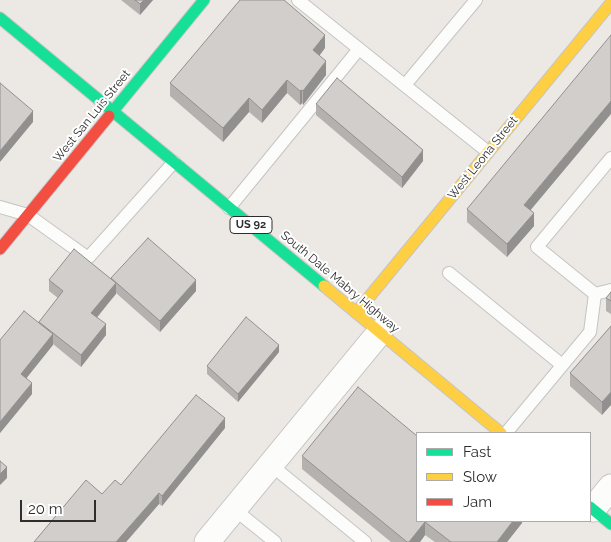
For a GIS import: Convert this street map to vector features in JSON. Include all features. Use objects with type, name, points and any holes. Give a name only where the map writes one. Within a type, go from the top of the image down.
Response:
[{"type":"street","name":"West San Luis Street","points":[[0,249],[204,0]]},
{"type":"street","name":"West Leona Street","points":[[356,312],[611,3]]},
{"type":"street","name":"South Dale Mabry Highway","points":[[0,18],[500,432]]},
{"type":"street","points":[[207,542],[380,332]]},
{"type":"street","points":[[598,513],[611,487]]},
{"type":"lane","points":[[298,0],[488,152]]},
{"type":"lane","points":[[405,85],[476,0]]},
{"type":"lane","points":[[229,208],[359,49]]},
{"type":"lane","points":[[595,294],[537,247],[611,158]]},
{"type":"lane","points":[[0,206],[28,215],[88,258],[174,162]]},
{"type":"lane","points":[[449,273],[562,365]]},
{"type":"lane","points":[[595,294],[611,290]]},
{"type":"lane","points":[[507,432],[590,332],[595,294]]},
{"type":"lane","points":[[271,465],[366,542]]},
{"type":"lane","points":[[234,509],[275,542]]},
{"type":"building","points":[[135,0],[144,0],[140,4]]},
{"type":"building","points":[[240,0],[284,0],[325,35],[313,50],[326,61],[303,91],[300,91],[287,80],[262,110],[249,98],[223,128],[170,83]]},
{"type":"building","points":[[611,35],[611,101],[524,205],[534,213],[507,244],[467,209]]},
{"type":"building","points":[[337,78],[423,150],[402,177],[316,104]]},
{"type":"building","points":[[0,83],[33,111],[0,151]]},
{"type":"building","points":[[148,238],[196,280],[160,321],[111,278]]},
{"type":"building","points":[[74,249],[116,283],[91,313],[106,324],[81,355],[39,322],[63,291],[49,280]]},
{"type":"building","points":[[611,292],[611,301],[606,298]]},
{"type":"building","points":[[24,311],[53,334],[21,374],[32,383],[0,422],[0,340]]},
{"type":"building","points":[[246,317],[279,345],[238,394],[207,366]]},
{"type":"building","points":[[611,326],[611,392],[602,402],[570,373]]},
{"type":"building","points":[[358,387],[416,435],[416,522],[425,522],[407,542],[302,456]]},
{"type":"building","points":[[196,395],[225,418],[162,496],[159,493],[116,542],[34,542],[86,480],[102,494],[115,480],[121,485]]},
{"type":"building","points":[[0,461],[7,467],[0,474]]},
{"type":"building","points":[[425,522],[512,522],[497,542],[451,542]]},
{"type":"traffic: fast","points":[[109,116],[204,0]]},
{"type":"traffic: fast","points":[[0,18],[324,286]]},
{"type":"traffic: fast","points":[[591,508],[611,524]]},
{"type":"traffic: slow","points":[[356,313],[611,3]]},
{"type":"traffic: slow","points":[[324,286],[500,432]]},
{"type":"traffic: jam","points":[[0,249],[109,116]]}]
